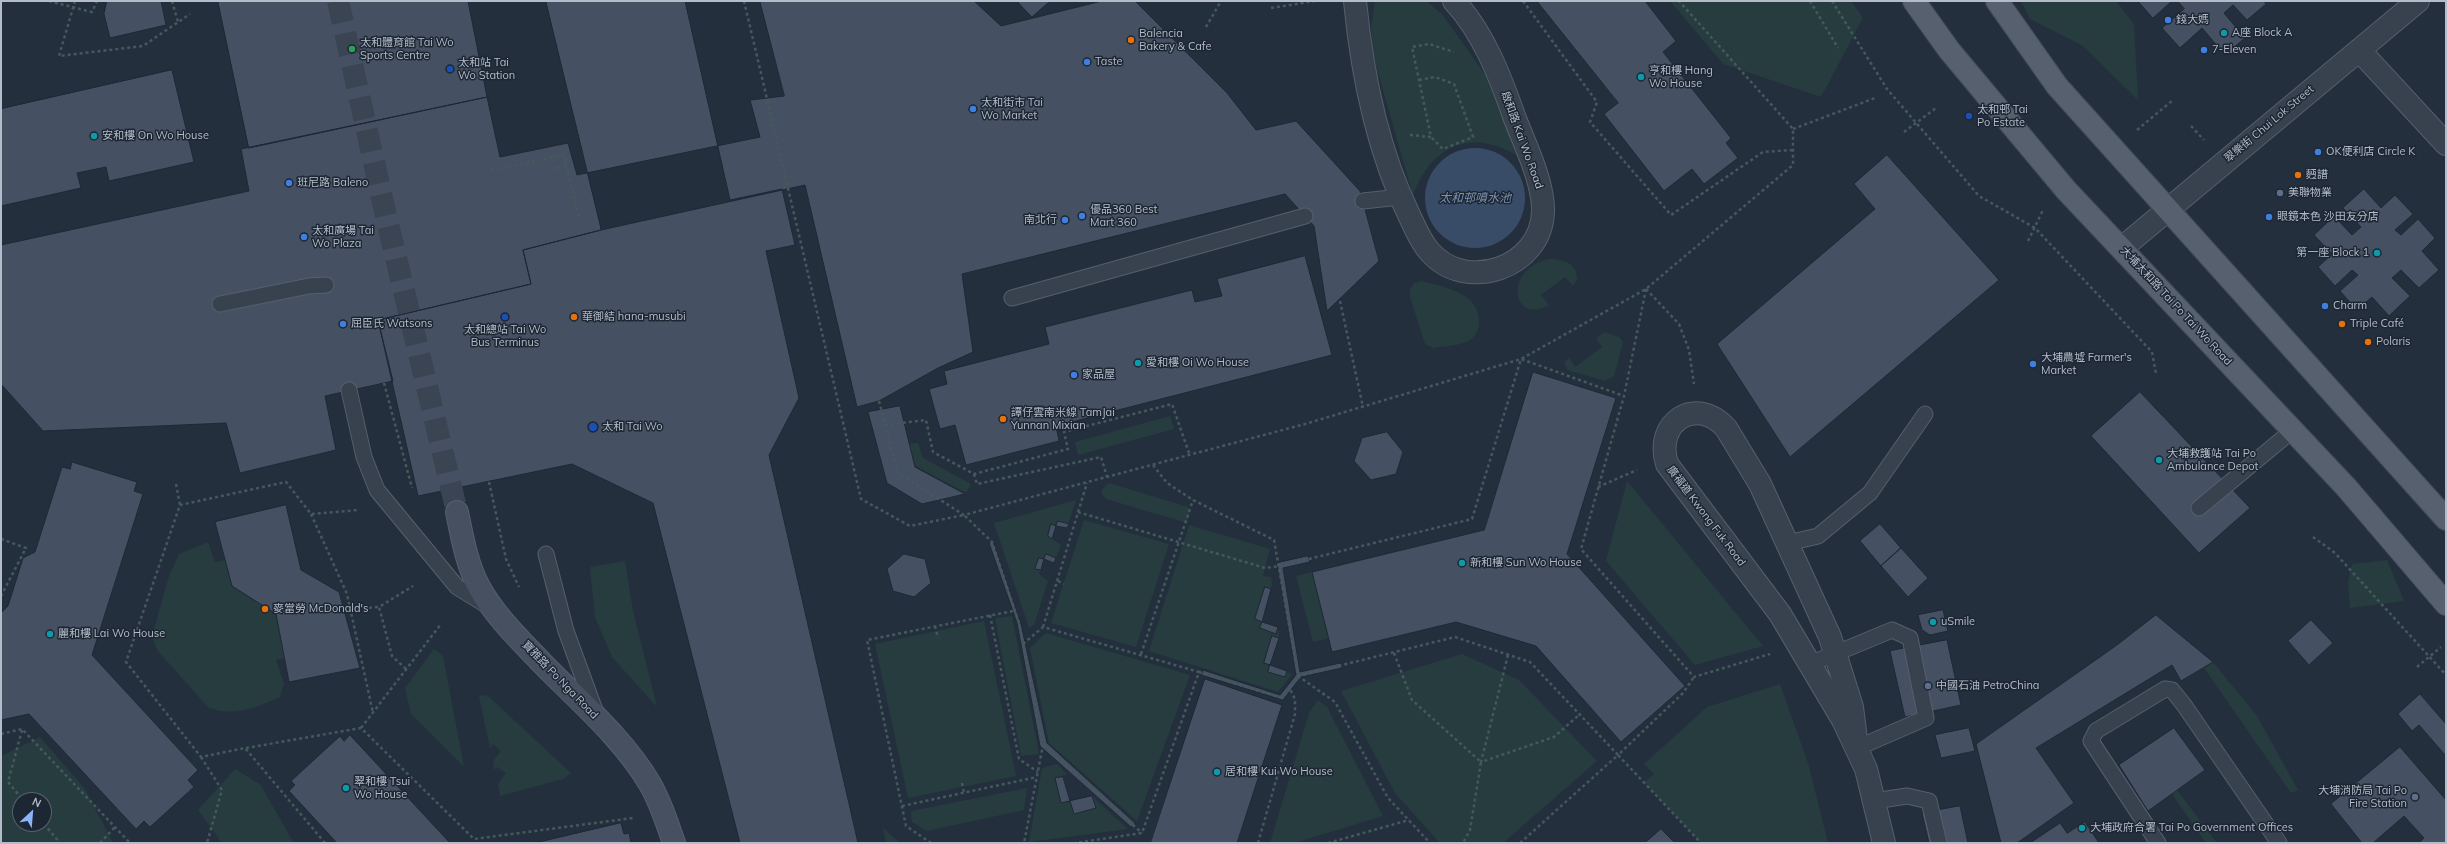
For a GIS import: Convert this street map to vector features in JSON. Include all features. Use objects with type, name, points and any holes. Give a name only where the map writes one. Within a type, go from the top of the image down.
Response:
[{"type":"main road","name":"大埔太和路 Tai Po Tai Wo Road","points":[[1914,1],[1949,50],[2066,190],[2293,430],[2380,526],[2446,604]]},
{"type":"main road","points":[[1997,1],[2057,86],[2446,518]]},
{"type":"street","name":"啟和路 Kai Wo Road","points":[[1355,1],[1360,56],[1378,131],[1400,198],[1429,252],[1443,263],[1464,272],[1486,272],[1510,265],[1526,252],[1538,234],[1544,213],[1543,195],[1510,103],[1487,50],[1466,14],[1454,1]]},
{"type":"street","name":"翠樂街 Chui Lok Street","points":[[2122,248],[2418,1]]},
{"type":"street","points":[[2359,50],[2446,144]]},
{"type":"street","name":"廣福道 Kwong Fuk Road","points":[[1857,748],[1780,614],[1667,464],[1663,443],[1670,427],[1687,415],[1695,413],[1706,414],[1719,420],[1726,428],[1760,484],[1788,543],[1836,653],[1852,707],[1857,748],[1874,801],[1884,843]]},
{"type":"street","name":"寶雅路 Po Nga Road","points":[[457,512],[464,549],[477,581],[494,610],[529,649],[599,721],[650,783],[664,813],[674,843]]},
{"type":"lane","points":[[1363,201],[1400,198]]},
{"type":"lane","points":[[1012,298],[1305,216]]},
{"type":"lane","points":[[220,304],[309,286],[326,286]]},
{"type":"lane","points":[[349,390],[364,457],[377,490],[457,587],[494,610]]},
{"type":"lane","points":[[1788,543],[1818,536],[1870,493],[1925,414]]},
{"type":"lane","points":[[2199,508],[2293,430]]},
{"type":"lane","points":[[546,554],[566,631],[599,721]]},
{"type":"lane","points":[[1810,664],[1892,630],[1910,638],[1926,718],[1857,748]]},
{"type":"lane","points":[[2158,843],[2091,741],[2096,731],[2165,689],[2172,690],[2184,705],[2279,843]]},
{"type":"lane","points":[[1874,801],[1907,796],[1929,801],[1939,843]]},
{"type":"path","points":[[49,1],[92,12],[97,1]]},
{"type":"path","points":[[75,1],[59,56],[143,46],[190,14]]},
{"type":"path","points":[[172,1],[178,22]]},
{"type":"path","points":[[744,1],[861,500],[910,526],[964,515],[1190,456],[1521,359],[1646,289],[1793,165],[1793,129],[1702,30],[1679,1]]},
{"type":"path","points":[[1206,27],[1221,1]]},
{"type":"path","points":[[1270,8],[1315,1]]},
{"type":"path","points":[[1523,1],[1597,102],[1590,122],[1671,215],[1763,152],[1793,150]]},
{"type":"path","points":[[1810,1],[1838,48]]},
{"type":"path","points":[[1832,1],[1887,89],[1916,124],[1980,196],[2035,228],[2152,352],[2156,374]]},
{"type":"path","points":[[1420,80],[1435,77],[1454,84],[1473,137],[1443,149],[1431,137],[1412,48],[1429,44],[1454,52],[1487,50]]},
{"type":"path","points":[[1793,129],[1875,98]]},
{"type":"path","points":[[1904,132],[1936,108]]},
{"type":"path","points":[[1378,131],[1431,137]]},
{"type":"path","points":[[491,170],[565,155],[567,161],[565,161],[579,218]]},
{"type":"path","points":[[565,161],[567,166],[565,167],[569,176]]},
{"type":"path","points":[[551,169],[567,166]]},
{"type":"path","points":[[2028,241],[2044,209]]},
{"type":"path","points":[[1646,289],[1679,324],[1690,350],[1694,384]]},
{"type":"path","points":[[1646,289],[1624,396],[1580,549],[1694,676]]},
{"type":"path","points":[[1340,301],[1363,406]]},
{"type":"path","points":[[1521,359],[1624,396]]},
{"type":"path","points":[[1078,512],[1265,568],[1280,566],[1472,519],[1521,359]]},
{"type":"path","points":[[384,383],[413,494]]},
{"type":"path","points":[[879,401],[898,473],[964,515],[992,542],[1016,614],[1043,745],[1024,843]]},
{"type":"path","points":[[885,425],[926,420],[933,452],[974,474],[1068,449],[1064,432],[1172,404],[1190,456]]},
{"type":"path","points":[[974,474],[977,484],[1102,457],[1107,477]]},
{"type":"path","points":[[1153,465],[1167,483],[1193,500],[1274,540],[1280,566],[1298,676],[1335,702],[1388,798],[1430,843]]},
{"type":"path","points":[[1597,488],[1641,468]]},
{"type":"path","points":[[180,505],[286,482],[311,514],[347,594],[373,714]]},
{"type":"path","points":[[489,482],[506,559],[518,587]]},
{"type":"path","points":[[1023,644],[1043,627],[1087,483]]},
{"type":"path","points":[[176,484],[180,505],[126,662],[201,756],[222,790],[207,843]]},
{"type":"path","points":[[1141,654],[1193,500]]},
{"type":"path","points":[[311,514],[358,510]]},
{"type":"path","points":[[2313,538],[2335,553],[2446,675]]},
{"type":"path","points":[[1,540],[26,548],[1,596]]},
{"type":"path","points":[[1058,581],[1064,584]]},
{"type":"path","points":[[351,609],[379,607],[413,586]]},
{"type":"path","points":[[379,607],[392,656],[406,669]]},
{"type":"path","points":[[932,843],[906,826],[867,640],[1013,611],[1016,614]]},
{"type":"path","points":[[990,616],[1019,760],[1038,772]]},
{"type":"path","points":[[201,756],[361,728],[441,624]]},
{"type":"path","points":[[935,626],[938,638]]},
{"type":"path","points":[[1043,627],[1141,654],[1282,698],[1298,676],[1455,637],[1530,662],[1701,843]]},
{"type":"path","points":[[2417,667],[2441,647]]},
{"type":"path","points":[[1394,653],[1412,700],[1481,762]]},
{"type":"path","points":[[1520,843],[1683,694],[1694,676],[1773,653]]},
{"type":"path","points":[[1463,843],[1470,830],[1481,762],[1508,655]]},
{"type":"path","points":[[1142,833],[1199,672]]},
{"type":"path","points":[[1258,843],[1295,714],[1295,699],[1289,687]]},
{"type":"path","points":[[1481,762],[1554,737],[1580,714]]},
{"type":"path","points":[[361,728],[474,839],[640,817]]},
{"type":"path","points":[[1,734],[22,729]]},
{"type":"path","points":[[16,792],[8,782],[22,729]]},
{"type":"path","points":[[22,729],[130,843]]},
{"type":"path","points":[[1043,745],[1142,833]]},
{"type":"path","points":[[245,748],[325,843]]},
{"type":"path","points":[[902,806],[1037,777]]},
{"type":"path","points":[[962,783],[964,793]]},
{"type":"path","points":[[1328,843],[1409,820]]},
{"type":"path","points":[[100,843],[116,827]]},
{"type":"path","points":[[51,832],[60,843]]},
{"type":"path","points":[[1074,843],[1142,833]]},
{"type":"green space","points":[[1375,1],[1426,1],[1442,14],[1487,77],[1519,157],[1502,148],[1485,143],[1470,143],[1455,146],[1442,153],[1430,164],[1421,178],[1413,196],[1374,58],[1371,28]]},
{"type":"green space","points":[[1670,1],[1851,1],[1863,18],[1821,97],[1723,64]]},
{"type":"green space","points":[[2021,1],[2116,1],[2134,24],[2138,100],[2083,46],[2030,19]]},
{"type":"green space","points":[[1549,259],[1564,261],[1572,266],[1577,274],[1577,280],[1573,286],[1565,277],[1541,295],[1549,305],[1537,310],[1527,308],[1521,303],[1518,294],[1519,284],[1524,274],[1534,265]]},
{"type":"green space","points":[[1421,281],[1459,292],[1473,304],[1478,312],[1479,322],[1477,332],[1472,338],[1462,344],[1452,346],[1433,348],[1425,344],[1410,297],[1410,289],[1414,283]]},
{"type":"green space","points":[[1605,332],[1619,337],[1623,342],[1614,376],[1605,381],[1567,370],[1564,362],[1569,358],[1575,367],[1602,347],[1596,338]]},
{"type":"green space","points":[[1170,416],[1174,429],[1078,455],[1075,442]]},
{"type":"green space","points":[[918,443],[923,458],[971,484],[966,493],[914,465],[908,444]]},
{"type":"green space","points":[[1627,481],[1763,646],[1695,665],[1606,561]]},
{"type":"green space","points":[[1109,483],[1188,507],[1190,511],[1187,523],[1106,499],[1102,494],[1102,489]]},
{"type":"green space","points":[[1076,500],[1067,528],[1056,526],[1052,539],[1061,545],[1054,563],[1044,560],[1039,574],[1048,581],[1034,625],[1029,628],[994,523]]},
{"type":"green space","points":[[1084,520],[1169,544],[1136,647],[1051,623]]},
{"type":"green space","points":[[1189,525],[1270,549],[1263,576],[1271,577],[1272,584],[1262,622],[1278,627],[1279,638],[1270,665],[1292,674],[1278,692],[1149,651]]},
{"type":"green space","points":[[208,542],[215,562],[225,560],[232,586],[276,614],[285,658],[276,660],[284,684],[280,697],[244,710],[226,711],[208,707],[157,650],[152,636],[169,576],[179,554]]},
{"type":"green space","points":[[2387,560],[2404,601],[2350,608],[2348,582],[2352,564]]},
{"type":"green space","points":[[625,561],[633,611],[657,707],[612,657],[595,617],[590,567]]},
{"type":"green space","points":[[1312,572],[1329,638],[1313,642],[1296,576]]},
{"type":"green space","points":[[1012,616],[1039,754],[1021,756],[995,618]]},
{"type":"green space","points":[[984,621],[1016,776],[908,798],[875,644]]},
{"type":"green space","points":[[1046,633],[1190,675],[1137,821],[1049,743],[1030,648]]},
{"type":"green space","points":[[434,649],[443,656],[464,767],[411,714],[405,688]]},
{"type":"green space","points":[[1462,654],[1519,680],[1597,761],[1503,843],[1440,843],[1395,793],[1341,691]]},
{"type":"green space","points":[[2213,662],[2257,716],[2298,790],[2291,793],[2204,668]]},
{"type":"green space","points":[[1780,684],[1808,763],[1828,843],[1701,843],[1644,782],[1654,774],[1644,764],[1707,707]]},
{"type":"green space","points":[[487,695],[571,773],[563,779],[500,796],[498,784],[506,773],[497,767],[494,770],[493,761],[501,751],[493,744],[490,749],[479,696]]},
{"type":"green space","points":[[1318,700],[1327,707],[1383,816],[1294,843],[1270,843],[1309,713]]},
{"type":"green space","points":[[40,737],[85,789],[113,843],[1,843],[1,756]]},
{"type":"green space","points":[[1057,764],[1067,774],[1063,775],[1070,801],[1092,796],[1128,829],[1029,842],[1042,768]]},
{"type":"green space","points":[[235,769],[261,785],[293,842],[222,843],[198,810]]},
{"type":"green space","points":[[1027,788],[1024,810],[927,831],[912,822],[911,811]]},
{"type":"green space","points":[[2177,790],[2217,843],[2206,843],[2172,794]]},
{"type":"green space","points":[[883,828],[900,843],[886,843]]},
{"type":"water","name":"太和邨噴水池","points":[[1475,148],[1494,152],[1510,163],[1521,179],[1525,198],[1521,217],[1510,233],[1494,244],[1475,248],[1456,244],[1440,233],[1429,217],[1425,198],[1429,179],[1440,163],[1456,152]]},
{"type":"building","points":[[107,1],[161,1],[166,25],[110,38],[104,14]]},
{"type":"building","name":"太和體育館 Tai Wo Sports Centre","points":[[218,1],[468,1],[487,97],[249,148]]},
{"type":"building","name":"太和 Tai Wo","points":[[546,1],[685,1],[730,200],[782,189],[795,245],[766,251],[799,398],[769,455],[858,843],[740,843],[653,503],[572,464],[418,496],[378,320],[531,284],[523,250],[601,230]]},
{"type":"building","name":"太和廣場 Tai Wo Plaza","points":[[760,1],[974,1],[1001,26],[1102,1],[1135,1],[1227,93],[1256,130],[1296,121],[1360,191],[1379,261],[1327,311],[1314,226],[1285,194],[962,274],[973,352],[938,368],[879,401],[857,407],[805,185],[601,230],[523,250],[531,284],[378,320],[393,381],[325,396],[336,450],[240,473],[226,423],[43,431],[1,384],[1,245],[249,191],[241,149],[487,97],[500,157],[568,143],[577,175],[760,137],[750,100],[784,96]]},
{"type":"building","points":[[1017,1],[1050,1],[1032,17]]},
{"type":"building","name":"亨和樓 Hang Wo House","points":[[1537,1],[1645,1],[1676,41],[1663,52],[1731,138],[1726,143],[1738,158],[1704,184],[1692,169],[1664,191],[1604,114],[1618,103]]},
{"type":"building","points":[[2138,1],[2172,1],[2153,18]]},
{"type":"building","name":"A座 Block A","points":[[2178,1],[2264,1],[2266,4],[2247,20],[2233,5],[2224,13],[2245,38],[2225,55],[2202,28],[2180,48],[2162,28],[2184,9]]},
{"type":"building","name":"安和樓 On Wo House","points":[[172,70],[194,162],[109,181],[106,167],[77,173],[81,188],[1,206],[1,109]]},
{"type":"building","points":[[1887,155],[1999,280],[1790,457],[1717,344],[1875,209],[1854,184]]},
{"type":"building","name":"第一座 Block 1","points":[[2364,189],[2381,208],[2395,195],[2413,214],[2395,230],[2401,235],[2418,219],[2435,238],[2422,251],[2439,270],[2419,288],[2401,270],[2392,278],[2410,296],[2389,316],[2372,297],[2357,310],[2340,291],[2358,275],[2352,270],[2335,286],[2318,267],[2332,254],[2314,235],[2334,216],[2352,235],[2361,227],[2343,208]]},
{"type":"building","name":"愛和樓 Oi Wo House","points":[[1305,256],[1332,355],[1056,426],[1059,441],[966,465],[955,425],[940,429],[929,389],[947,384],[944,371],[1049,344],[1045,327],[1192,290],[1195,302],[1222,296],[1217,279]]},
{"type":"building","name":"新和樓 Sun Wo House","points":[[1533,372],[1616,398],[1567,554],[1685,686],[1621,742],[1536,646],[1456,622],[1332,652],[1312,572],[1484,530]]},
{"type":"building","name":"大埔救護站 Tai Po Ambulance Depot","points":[[2140,392],[2250,508],[2199,553],[2091,436]]},
{"type":"building","points":[[900,406],[915,467],[965,494],[922,504],[887,483],[868,412]]},
{"type":"building","points":[[1387,432],[1403,452],[1396,474],[1371,480],[1354,461],[1362,438]]},
{"type":"building","name":"麗和樓 Lai Wo House","points":[[72,462],[137,482],[134,491],[143,494],[92,655],[198,770],[188,780],[194,787],[150,827],[144,821],[136,829],[29,714],[1,720],[1,613],[8,606],[23,558],[35,552],[62,467],[70,469]]},
{"type":"building","points":[[286,505],[301,570],[339,592],[360,668],[289,682],[276,614],[232,586],[215,522]]},
{"type":"building","points":[[1058,521],[1069,524],[1067,528],[1056,526]]},
{"type":"building","points":[[1051,524],[1056,526],[1052,539],[1048,536]]},
{"type":"building","points":[[1880,524],[1901,548],[1881,566],[1860,541]]},
{"type":"building","points":[[993,541],[1021,624],[1047,743],[1135,823],[1131,827],[1040,746],[1017,623],[989,543]]},
{"type":"building","points":[[1901,548],[1928,578],[1908,597],[1881,566]]},
{"type":"building","points":[[904,554],[925,559],[931,583],[914,597],[893,591],[887,569]]},
{"type":"building","points":[[1046,554],[1056,558],[1054,563],[1044,559]]},
{"type":"building","points":[[1308,556],[1310,562],[1283,568],[1300,672],[1340,663],[1342,668],[1301,677],[1283,700],[1201,675],[1203,670],[1280,695],[1296,675],[1277,563]]},
{"type":"building","points":[[1039,558],[1044,559],[1041,570],[1035,569]]},
{"type":"building","points":[[1265,587],[1271,589],[1262,622],[1255,619]]},
{"type":"building","name":"uSmile","points":[[1943,610],[1948,631],[1930,635],[1922,630],[1918,615]]},
{"type":"building","points":[[2156,615],[2213,662],[2181,681],[2172,665],[2036,748],[2074,803],[2017,843],[2001,843],[1976,744],[2117,645]]},
{"type":"building","points":[[2311,620],[2333,643],[2309,665],[2288,641]]},
{"type":"building","points":[[1262,622],[1278,627],[1276,634],[1260,628]]},
{"type":"building","points":[[1272,636],[1279,638],[1270,665],[1264,663]]},
{"type":"building","points":[[1947,640],[1961,705],[1905,717],[1890,651]]},
{"type":"building","points":[[1270,665],[1287,671],[1285,677],[1268,672]]},
{"type":"building","name":"居和樓 Kui Wo House","points":[[1205,679],[1282,705],[1237,843],[1150,843]]},
{"type":"building","points":[[2420,694],[2446,724],[2446,756],[2419,725],[2412,731],[2398,714]]},
{"type":"building","points":[[1969,728],[1975,751],[1941,758],[1935,735]]},
{"type":"building","points":[[2174,728],[2205,770],[2148,811],[2119,765]]},
{"type":"building","name":"翠和樓 Tsui Wo House","points":[[350,735],[450,843],[337,843],[289,791],[295,785],[291,781],[340,736],[344,741]]},
{"type":"building","points":[[2400,747],[2446,800],[2446,843],[2419,843],[2424,838],[2404,816],[2373,843],[2362,843],[2331,804]]},
{"type":"building","points":[[1063,777],[1070,801],[1061,803],[1055,778]]},
{"type":"building","points":[[1092,796],[1096,808],[1074,814],[1070,801]]},
{"type":"building","points":[[1960,806],[1968,843],[1929,843],[1922,813]]},
{"type":"building","name":"大埔政府合署 Tai Po Government Offices","points":[[2085,822],[2099,843],[2030,843],[2060,823],[2067,833]]},
{"type":"building","points":[[621,823],[624,834],[629,833],[631,843],[535,843]]},
{"type":"building","points":[[1661,829],[1675,843],[1645,843]]},
{"type":"tunnel","points":[[338,1],[386,216],[457,512]]},
{"type":"place","name":"錢大媽","points":[[2168,20]]},
{"type":"place","name":"A座 Block A","points":[[2224,33]]},
{"type":"place","name":"Balencia Bakery & Cafe","points":[[1131,40]]},
{"type":"place","name":"太和體育館 Tai Wo Sports Centre","points":[[352,49]]},
{"type":"place","name":"7-Eleven","points":[[2204,50]]},
{"type":"place","name":"Taste","points":[[1087,62]]},
{"type":"place","name":"太和站 Tai Wo Station","points":[[450,69]]},
{"type":"place","name":"亨和樓 Hang Wo House","points":[[1641,77]]},
{"type":"place","name":"太和街市 Tai Wo Market","points":[[973,109]]},
{"type":"place","name":"太和邨 Tai Po Estate","points":[[1969,116]]},
{"type":"place","name":"安和樓 On Wo House","points":[[94,136]]},
{"type":"place","name":"OK便利店 Circle K","points":[[2318,152]]},
{"type":"place","name":"麪譜","points":[[2298,175]]},
{"type":"place","name":"班尼路 Baleno","points":[[289,183]]},
{"type":"place","name":"美聯物業","points":[[2280,193]]},
{"type":"place","name":"優品360 Best Mart 360","points":[[1082,216]]},
{"type":"place","name":"眼鏡本色 沙田友分店","points":[[2269,217]]},
{"type":"place","name":"南北行","points":[[1065,220]]},
{"type":"place","name":"太和廣場 Tai Wo Plaza","points":[[304,237]]},
{"type":"place","name":"第一座 Block 1","points":[[2377,253]]},
{"type":"place","name":"Charm","points":[[2325,306]]},
{"type":"place","name":"太和總站 Tai Wo Bus Terminus","points":[[505,317]]},
{"type":"place","name":"華御結 hana-musubi","points":[[574,317]]},
{"type":"place","name":"屈臣氏 Watsons","points":[[343,324]]},
{"type":"place","name":"Triple Café","points":[[2342,324]]},
{"type":"place","name":"Polaris","points":[[2368,342]]},
{"type":"place","name":"愛和樓 Oi Wo House","points":[[1138,363]]},
{"type":"place","name":"大埔農墟 Farmer's Market","points":[[2033,364]]},
{"type":"place","name":"家品屋","points":[[1074,375]]},
{"type":"place","name":"譚仔雲南米線 TamJai Yunnan Mixian","points":[[1003,419]]},
{"type":"place","name":"太和 Tai Wo","points":[[593,427]]},
{"type":"place","name":"大埔救護站 Tai Po Ambulance Depot","points":[[2159,460]]},
{"type":"place","name":"新和樓 Sun Wo House","points":[[1462,563]]},
{"type":"place","name":"麥當勞 McDonald's","points":[[265,609]]},
{"type":"place","name":"uSmile","points":[[1933,622]]},
{"type":"place","name":"麗和樓 Lai Wo House","points":[[50,634]]},
{"type":"place","name":"中國石油 PetroChina","points":[[1928,686]]},
{"type":"place","name":"居和樓 Kui Wo House","points":[[1217,772]]},
{"type":"place","name":"翠和樓 Tsui Wo House","points":[[346,788]]},
{"type":"place","name":"大埔消防局 Tai Po Fire Station","points":[[2415,797]]},
{"type":"place","name":"大埔政府合署 Tai Po Government Offices","points":[[2082,828]]}]
